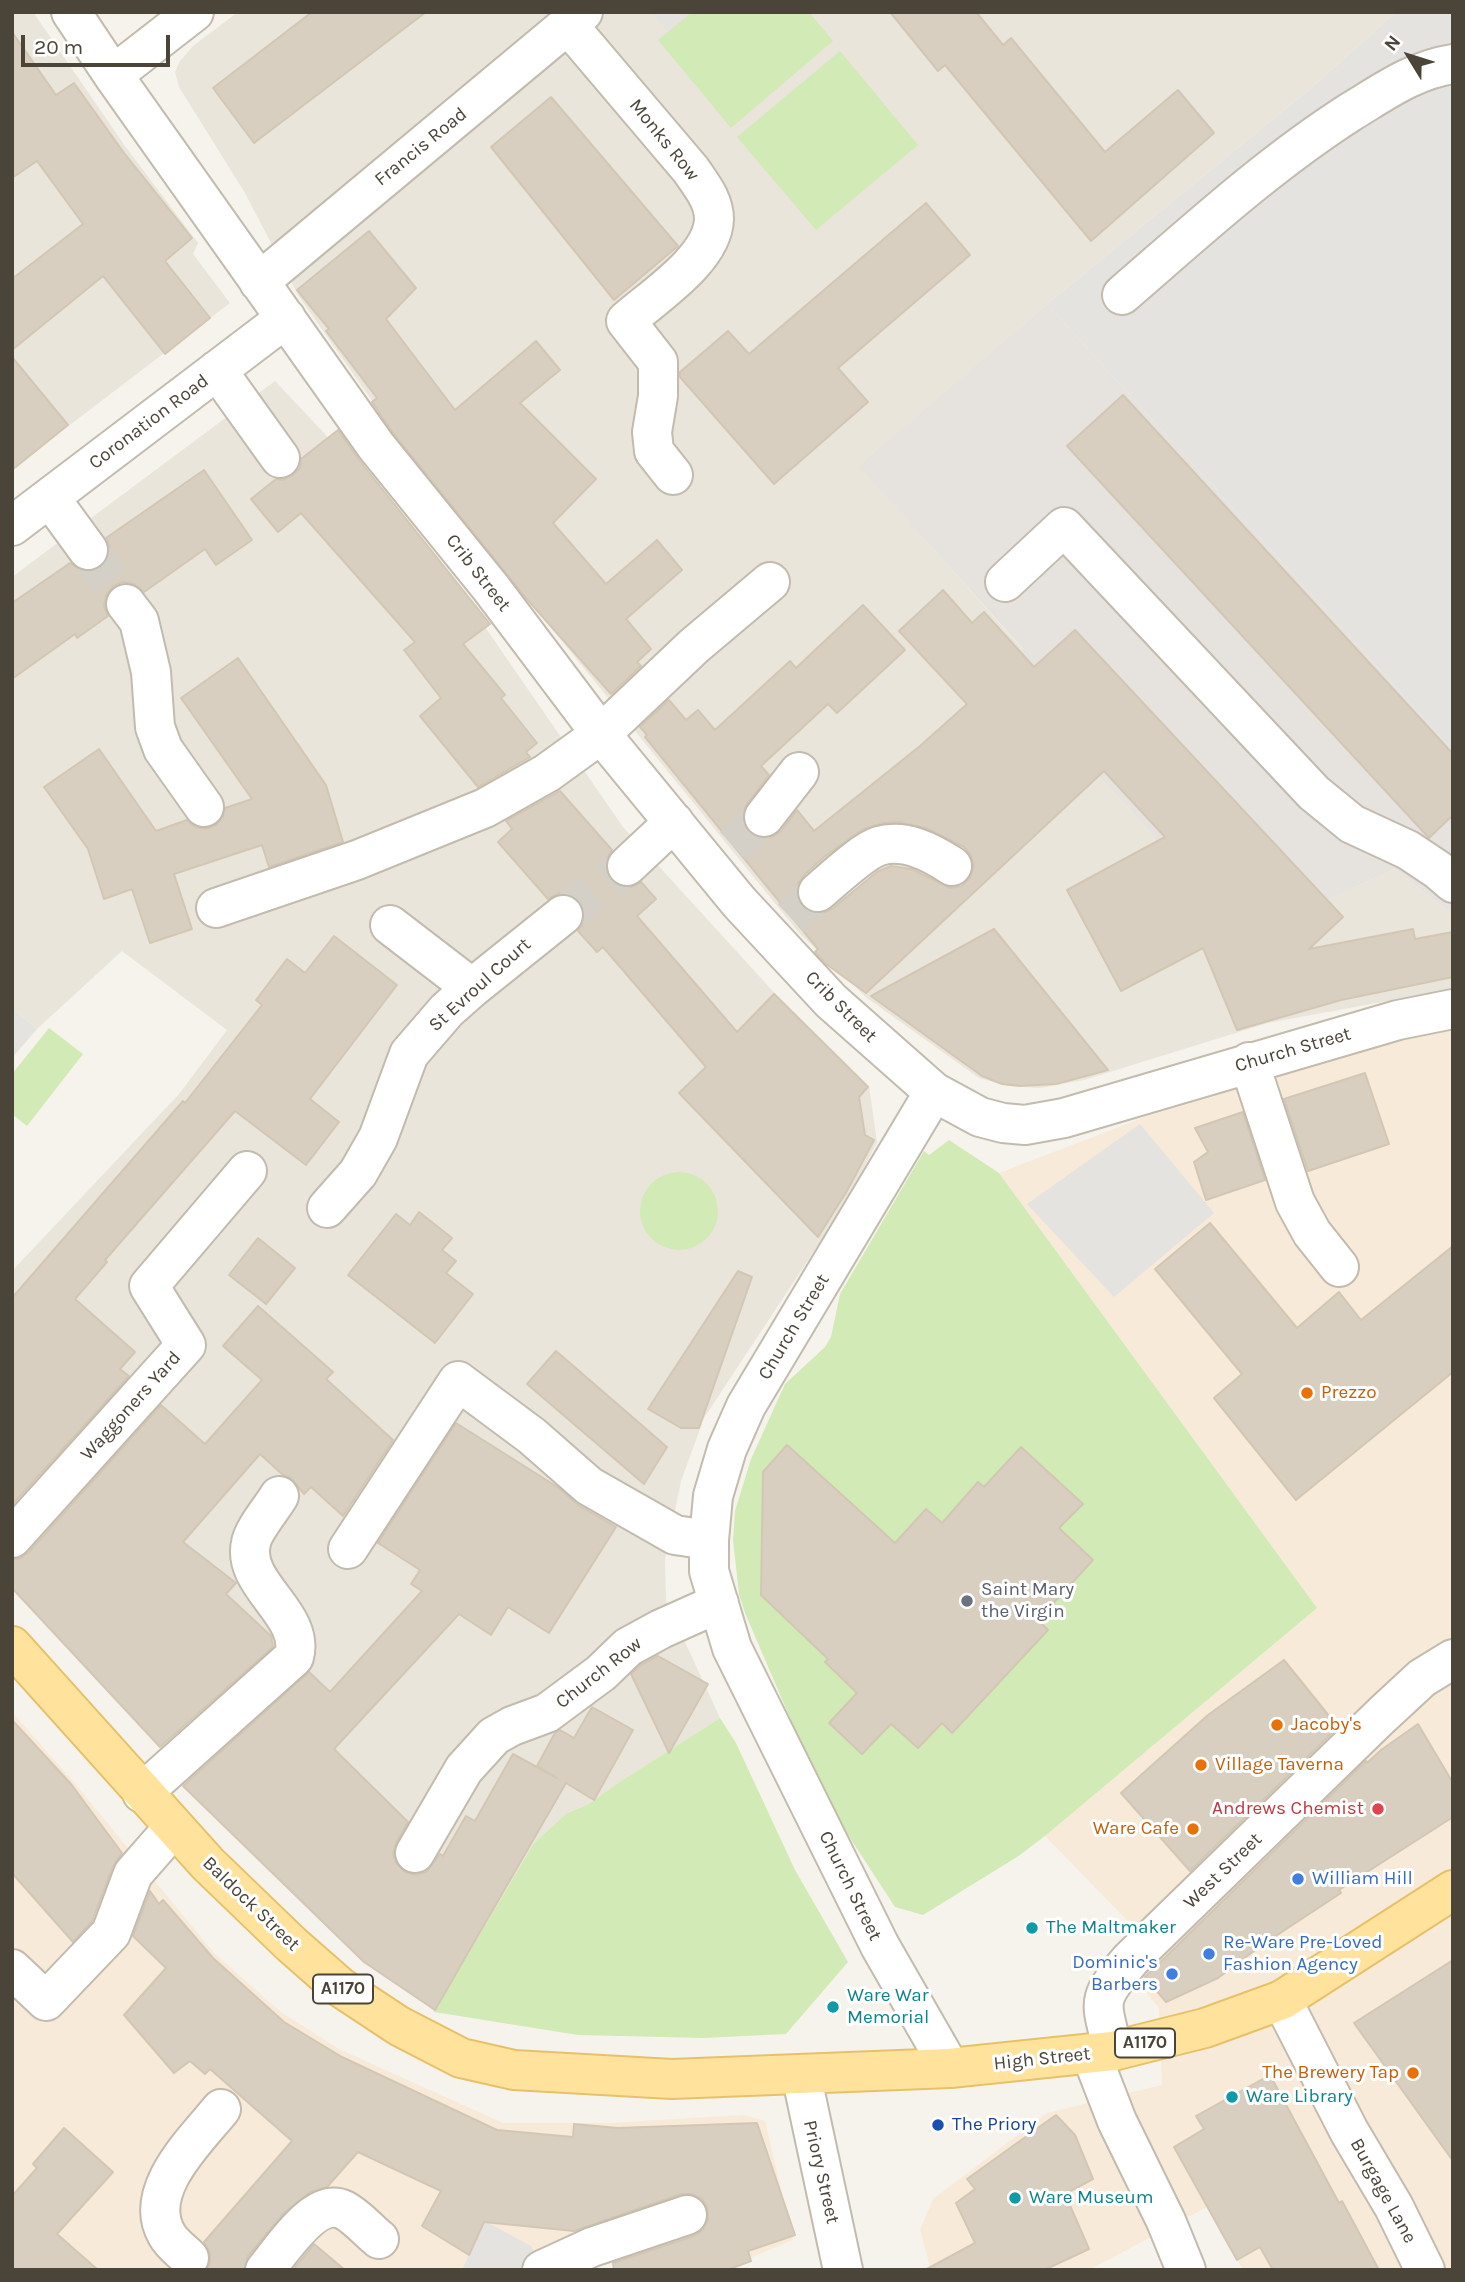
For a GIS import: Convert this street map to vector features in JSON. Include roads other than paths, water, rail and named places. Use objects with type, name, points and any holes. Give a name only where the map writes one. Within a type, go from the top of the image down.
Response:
[{"type":"main road","name":"Baldock Street","points":[[12,1646],[142,1793],[254,1909],[340,1987],[399,2026],[461,2057],[514,2070],[672,2079],[801,2074]]},
{"type":"main road","name":"High Street","points":[[801,2074],[950,2067],[1102,2053],[1205,2028],[1282,2000],[1453,1890]]},
{"type":"street","name":"Crib Street","points":[[71,12],[376,446],[491,588],[601,734],[674,822],[722,857],[739,902],[793,915],[831,1001],[934,1092]]},
{"type":"street","points":[[113,75],[194,12]]},
{"type":"street","name":"Francis Road","points":[[259,282],[576,18]]},
{"type":"street","name":"Monks Row","points":[[576,18],[691,170],[708,195],[714,217],[706,247],[690,265],[625,321],[658,362],[653,451],[673,475]]},
{"type":"street","points":[[1122,295],[1306,141],[1404,78],[1453,64]]},
{"type":"street","name":"Coronation Road","points":[[12,526],[286,318]]},
{"type":"street","points":[[217,370],[280,458]]},
{"type":"street","points":[[50,498],[88,550]]},
{"type":"street","points":[[1005,582],[1064,527],[1314,793],[1352,824],[1408,850],[1453,883]]},
{"type":"street","points":[[216,908],[357,860],[485,808],[547,773],[601,734],[694,646],[770,582]]},
{"type":"street","points":[[126,604],[139,621],[151,672],[155,727],[163,749],[204,807]]},
{"type":"street","points":[[764,817],[799,772]]},
{"type":"street","points":[[627,866],[674,822]]},
{"type":"street","points":[[793,915],[843,870],[879,846],[903,845],[929,851],[951,866]]},
{"type":"street","name":"St Evroul Court","points":[[327,1208],[358,1173],[378,1139],[409,1054],[447,1010],[563,915]]},
{"type":"street","points":[[390,925],[472,988]]},
{"type":"street","name":"Church Street","points":[[950,2067],[873,1934],[733,1648],[709,1571],[713,1496],[727,1449],[746,1406],[934,1092],[981,1117],[1025,1125],[1065,1118],[1398,1020],[1453,1009]]},
{"type":"street","points":[[1249,1062],[1295,1202],[1312,1233],[1339,1267]]},
{"type":"street","name":"Waggoners Yard","points":[[12,1538],[186,1345],[149,1286],[247,1171]]},
{"type":"street","points":[[348,1549],[458,1381],[532,1436],[589,1486],[675,1535],[709,1539]]},
{"type":"street","points":[[142,1793],[293,1657],[297,1647],[295,1633],[254,1569],[250,1555],[251,1541],[279,1496]]},
{"type":"street","name":"Church Row","points":[[415,1853],[464,1769],[494,1736],[547,1713],[601,1673],[628,1647],[719,1603]]},
{"type":"street","name":"West Street","points":[[1186,2270],[1166,2221],[1117,2121],[1102,2053],[1103,2007],[1108,1986],[1130,1960],[1382,1715],[1422,1678],[1453,1659]]},
{"type":"street","points":[[12,1969],[46,2001],[111,1933],[133,1874],[174,1827]]},
{"type":"street","name":"Burgage Lane","points":[[1282,2000],[1349,2131],[1394,2207],[1426,2270]]},
{"type":"street","name":"Priory Street","points":[[801,2074],[843,2270]]},
{"type":"street","points":[[189,2258],[167,2235],[160,2217],[162,2196],[171,2172],[221,2109]]},
{"type":"street","points":[[265,2270],[312,2215],[326,2207],[344,2210],[379,2239]]},
{"type":"street","points":[[542,2270],[592,2247],[687,2215]]},
{"type":"tunnel","points":[[88,550],[126,604]]},
{"type":"tunnel","points":[[733,846],[764,817]]},
{"type":"tunnel","points":[[563,915],[627,866]]},
{"type":"tunnel","points":[[791,918],[818,892]]},
{"type":"place","name":"Prezzo","points":[[1307,1393]]},
{"type":"place","name":"Saint Mary the Virgin","points":[[967,1601]]},
{"type":"place","name":"Jacoby's","points":[[1277,1725]]},
{"type":"place","name":"Village Taverna","points":[[1201,1765]]},
{"type":"place","name":"Andrews Chemist","points":[[1378,1809]]},
{"type":"place","name":"Ware Cafe","points":[[1193,1829]]},
{"type":"place","name":"William Hill","points":[[1298,1879]]},
{"type":"place","name":"The Maltmaker","points":[[1032,1928]]},
{"type":"place","name":"Re-Ware Pre-Loved Fashion Agency","points":[[1209,1954]]},
{"type":"place","name":"Dominic's Barbers","points":[[1172,1974]]},
{"type":"place","name":"Ware War Memorial","points":[[833,2007]]},
{"type":"place","name":"The Brewery Tap","points":[[1413,2073]]},
{"type":"place","name":"Ware Library","points":[[1232,2097]]},
{"type":"place","name":"The Priory","points":[[938,2125]]},
{"type":"place","name":"Ware Museum","points":[[1015,2198]]}]
